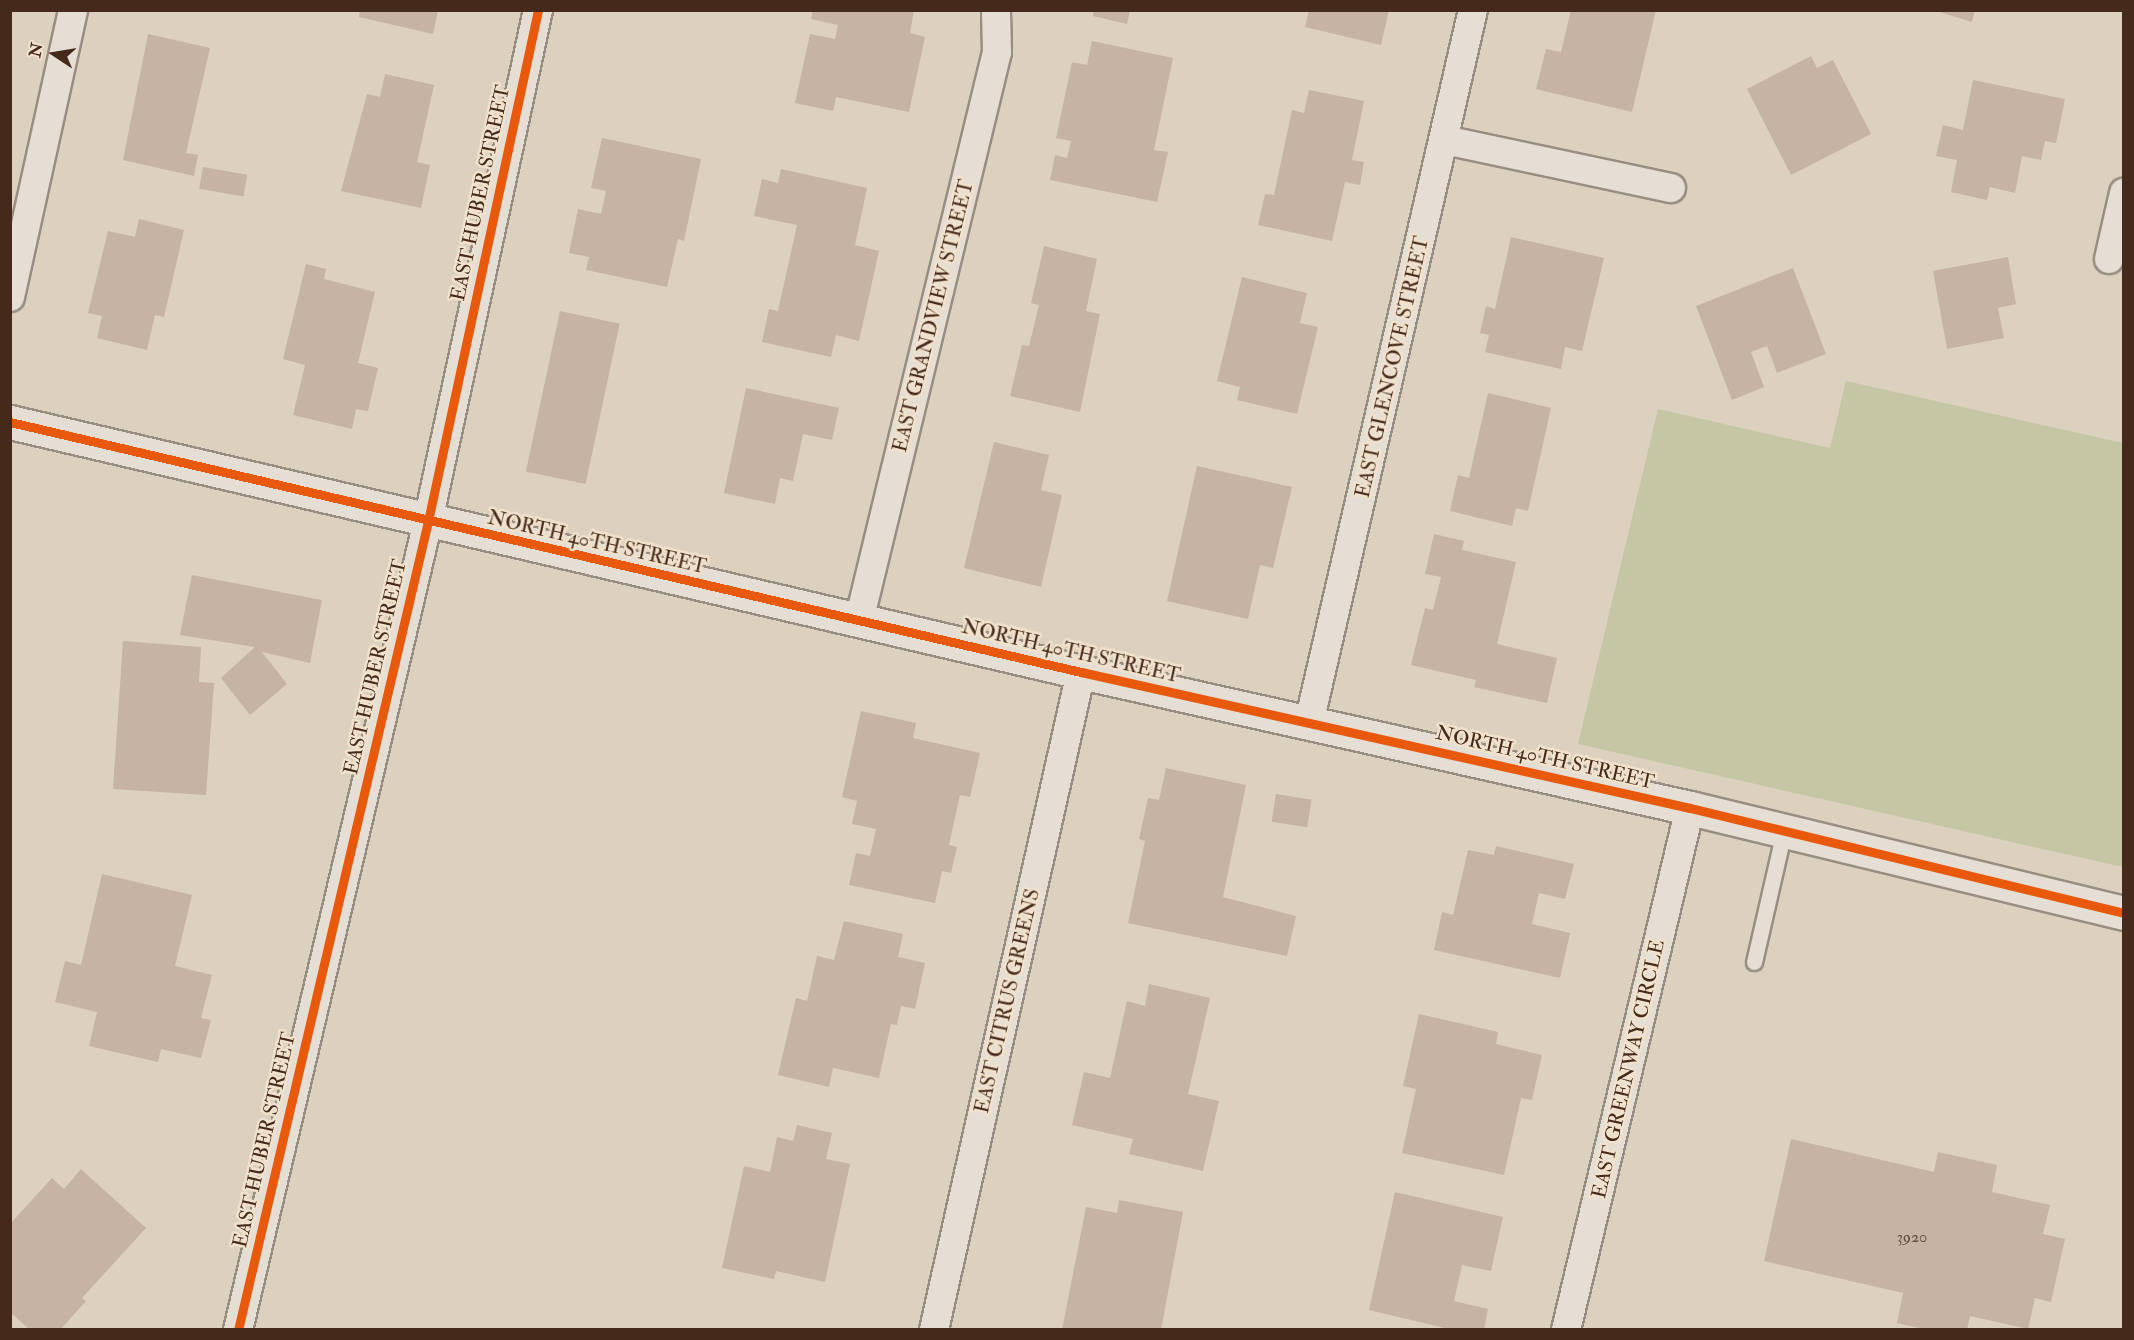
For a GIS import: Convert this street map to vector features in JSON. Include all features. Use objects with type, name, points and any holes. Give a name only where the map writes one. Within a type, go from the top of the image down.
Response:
[{"type":"street","points":[[10,297],[73,10]]},
{"type":"street","name":"EAST HUBER STREET","points":[[238,1329],[428,521],[538,10]]},
{"type":"street","name":"EAST GRANDVIEW STREET","points":[[859,621],[997,52],[996,10]]},
{"type":"street","name":"EAST GLENCOVE STREET","points":[[1309,723],[1445,140],[1473,10]]},
{"type":"street","points":[[1445,140],[1671,188]]},
{"type":"street","points":[[2109,259],[2124,193]]},
{"type":"street","name":"NORTH 40TH STREET","points":[[10,422],[859,621],[1690,808],[2124,913]]},
{"type":"street","name":"EAST CITRUS GREENS","points":[[934,1329],[1081,672]]},
{"type":"street","name":"EAST GREENWAY CIRCLE","points":[[1566,1329],[1690,808]]},
{"type":"lane","points":[[1754,962],[1784,831]]},
{"type":"green space","points":[[1846,381],[2123,443],[2123,867],[1578,744],[1658,409],[1830,448]]},
{"type":"building","points":[[360,10],[438,10],[433,34],[359,17]]},
{"type":"building","points":[[813,10],[914,10],[910,33],[925,37],[909,112],[836,97],[833,111],[795,103],[810,34],[835,39],[838,25],[811,19]]},
{"type":"building","points":[[1094,10],[1130,10],[1127,24],[1093,16]]},
{"type":"building","points":[[1309,10],[1389,10],[1381,45],[1305,27]]},
{"type":"building","points":[[1571,10],[1656,10],[1632,112],[1536,89],[1546,49],[1561,52]]},
{"type":"building","points":[[1933,10],[1975,10],[1972,22]]},
{"type":"building","points":[[148,34],[210,48],[186,153],[198,155],[194,176],[123,160]]},
{"type":"building","points":[[1092,41],[1173,58],[1154,150],[1168,152],[1157,202],[1050,180],[1055,155],[1067,158],[1071,141],[1056,138],[1072,62],[1087,65]]},
{"type":"building","points":[[1811,56],[1817,68],[1833,60],[1871,134],[1791,175],[1747,89]]},
{"type":"building","points":[[385,74],[434,85],[417,162],[430,165],[421,208],[341,191],[367,94],[380,97]]},
{"type":"building","points":[[1973,80],[2065,99],[2056,143],[2045,141],[2041,160],[2022,156],[2015,193],[1990,187],[1987,200],[1951,192],[1957,160],[1936,156],[1943,125],[1963,130]]},
{"type":"building","points":[[1309,90],[1364,101],[1352,160],[1364,162],[1360,185],[1345,182],[1332,241],[1258,225],[1265,194],[1274,195],[1292,110],[1304,113]]},
{"type":"building","points":[[602,138],[701,159],[684,241],[678,239],[667,287],[586,270],[589,257],[569,253],[578,209],[601,214],[606,191],[591,188]]},
{"type":"building","points":[[203,167],[247,175],[243,196],[199,189]]},
{"type":"building","points":[[781,169],[867,188],[855,245],[879,251],[859,341],[836,335],[831,357],[762,342],[769,309],[778,311],[797,225],[754,216],[762,179],[778,183]]},
{"type":"building","points":[[139,219],[184,230],[164,317],[155,315],[147,350],[97,338],[102,316],[88,313],[108,231],[135,237]]},
{"type":"building","points":[[1511,237],[1604,258],[1582,351],[1565,347],[1561,369],[1485,352],[1489,335],[1480,333],[1486,306],[1495,309]]},
{"type":"building","points":[[1044,246],[1097,259],[1086,311],[1100,314],[1080,412],[1010,396],[1022,345],[1029,346],[1039,305],[1031,303]]},
{"type":"building","points":[[2008,257],[2016,304],[1998,308],[2004,338],[1947,349],[1933,271]]},
{"type":"building","points":[[306,264],[326,269],[324,279],[375,292],[358,363],[378,368],[368,411],[356,409],[352,429],[293,415],[305,365],[283,359]]},
{"type":"building","points":[[1793,268],[1826,354],[1777,373],[1767,346],[1751,352],[1764,387],[1732,400],[1696,306]]},
{"type":"building","points":[[1242,277],[1307,293],[1300,323],[1318,327],[1297,414],[1237,400],[1240,387],[1217,381]]},
{"type":"building","points":[[560,311],[620,324],[586,484],[526,471]]},
{"type":"building","points":[[746,388],[839,408],[832,440],[803,434],[793,481],[780,478],[775,504],[724,493]]},
{"type":"building","points":[[1488,393],[1551,408],[1528,511],[1516,508],[1512,526],[1450,511],[1458,475],[1469,478]]},
{"type":"building","points":[[994,442],[1049,455],[1041,490],[1062,495],[1041,587],[964,568]]},
{"type":"building","points":[[1197,466],[1292,487],[1273,568],[1260,565],[1248,619],[1167,601]]},
{"type":"building","points":[[1434,534],[1464,541],[1462,550],[1516,562],[1497,644],[1557,658],[1547,703],[1474,687],[1476,680],[1411,665],[1425,608],[1433,610],[1441,577],[1425,574]]},
{"type":"building","points":[[192,575],[322,600],[310,663],[262,652],[287,684],[250,715],[221,678],[255,647],[180,635]]},
{"type":"building","points":[[123,641],[201,647],[199,682],[214,683],[206,795],[113,789]]},
{"type":"building","points":[[861,711],[916,723],[913,738],[980,753],[970,797],[960,795],[949,845],[957,847],[951,873],[942,871],[935,903],[849,885],[856,853],[870,856],[876,829],[852,824],[857,801],[842,797]]},
{"type":"building","points":[[1166,768],[1246,785],[1223,897],[1296,916],[1287,956],[1128,923],[1145,841],[1139,839],[1148,798],[1159,800]]},
{"type":"building","points":[[1276,794],[1312,800],[1307,827],[1272,822]]},
{"type":"building","points":[[1496,846],[1574,864],[1565,899],[1539,893],[1532,924],[1570,933],[1560,978],[1434,950],[1442,912],[1453,915],[1468,850],[1494,855]]},
{"type":"building","points":[[102,874],[192,895],[175,966],[212,975],[201,1018],[211,1020],[201,1058],[161,1049],[158,1062],[89,1046],[97,1012],[55,1002],[65,961],[81,965]]},
{"type":"building","points":[[844,921],[903,934],[898,957],[925,963],[915,1009],[901,1006],[897,1025],[891,1024],[879,1078],[833,1068],[829,1087],[778,1075],[796,998],[807,1001],[817,956],[834,960]]},
{"type":"building","points":[[1149,984],[1210,998],[1188,1094],[1219,1101],[1203,1171],[1129,1154],[1133,1139],[1072,1125],[1084,1072],[1110,1078],[1127,1001],[1145,1006]]},
{"type":"building","points":[[1419,1014],[1498,1032],[1496,1044],[1542,1055],[1532,1100],[1521,1098],[1504,1175],[1402,1153],[1416,1089],[1403,1086]]},
{"type":"building","points":[[797,1125],[832,1133],[826,1159],[850,1164],[825,1282],[776,1271],[774,1279],[722,1268],[744,1166],[770,1172],[777,1137],[793,1141]]},
{"type":"building","points":[[1791,1139],[1934,1172],[1938,1152],[1997,1165],[1992,1192],[2050,1205],[2043,1234],[2065,1239],[2051,1302],[2035,1298],[2028,1329],[1970,1316],[1967,1330],[1928,1330],[1897,1323],[1903,1293],[1764,1261]]},
{"type":"building","points":[[81,1169],[146,1228],[82,1298],[86,1301],[60,1330],[30,1330],[10,1312],[10,1224],[52,1178],[64,1189]]},
{"type":"building","points":[[1395,1192],[1503,1217],[1491,1271],[1462,1265],[1454,1301],[1488,1309],[1484,1330],[1453,1330],[1369,1310]]},
{"type":"building","points":[[1119,1200],[1183,1212],[1161,1330],[1062,1330],[1086,1207],[1117,1213]]},
{"type":"cycle path","points":[[238,1330],[428,521],[538,10]]},
{"type":"cycle path","points":[[10,422],[1081,672],[1690,808],[2124,913]]}]
